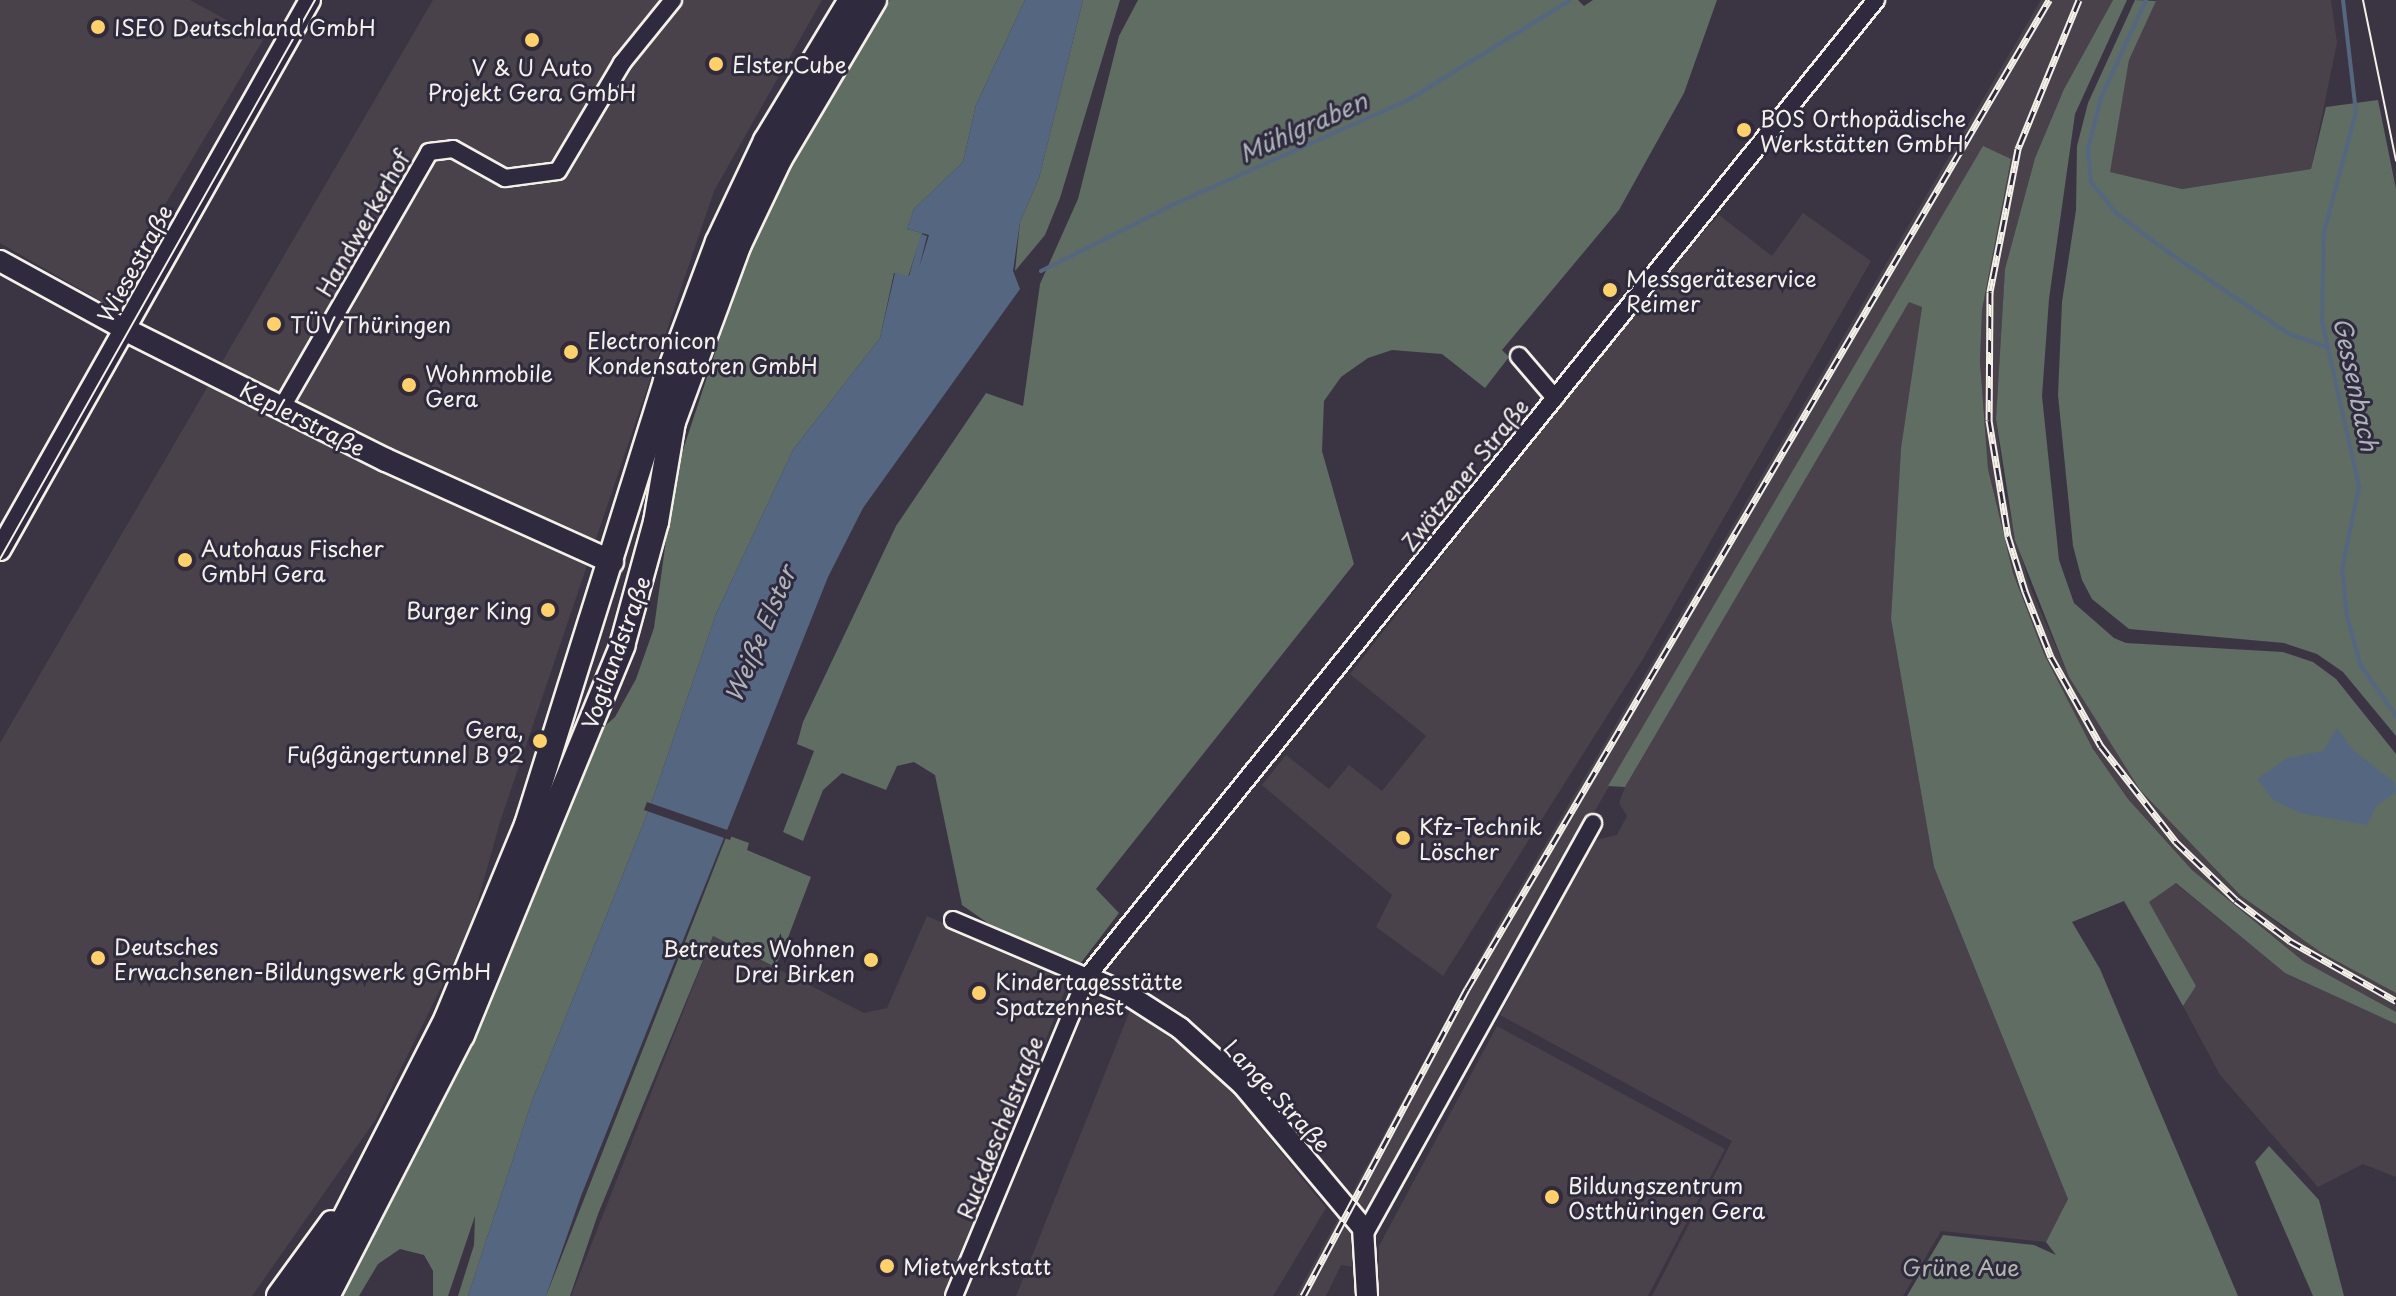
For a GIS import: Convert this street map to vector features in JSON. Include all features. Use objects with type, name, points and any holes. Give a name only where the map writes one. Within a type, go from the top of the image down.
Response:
[{"type":"main road","name":"Vogtlandstraße","points":[[305,1296],[370,1174],[464,980],[527,825],[612,562],[666,381],[718,242],[766,141],[851,0]]},
{"type":"main road","name":"Vogtlandstraße","points":[[327,1296],[462,1035],[622,646],[644,574],[673,422],[739,244],[779,160],[874,0]]},
{"type":"main road","name":"Keplerstraße","points":[[124,329],[386,460],[612,562]]},
{"type":"main road","points":[[612,562],[644,574]]},
{"type":"main road","points":[[279,1296],[370,1174]]},
{"type":"street","name":"Wiesestraße","points":[[0,550],[310,0]]},
{"type":"street","name":"Handwerkerhof","points":[[282,407],[429,152],[453,149],[505,178],[558,171],[622,63],[673,0]]},
{"type":"street","name":"Zwötzener Straße","points":[[1087,977],[1876,0]]},
{"type":"street","name":"Keplerstraße","points":[[0,261],[124,329]]},
{"type":"street","points":[[1519,356],[1555,398]]},
{"type":"street","points":[[1367,1296],[1365,1233],[1593,823]]},
{"type":"street","name":"Lange Straße","points":[[953,920],[1127,994],[1180,1028],[1243,1085],[1365,1233]]},
{"type":"street","name":"Ruckdeschelstraße","points":[[954,1296],[1087,977]]},
{"type":"shaded area","points":[[0,0],[190,0],[263,40],[106,304],[0,243]]},
{"type":"shaded area","points":[[433,0],[822,0],[714,191],[500,822],[470,929],[376,1119],[252,1296],[0,1296],[0,743]]},
{"type":"shaded area","points":[[2041,0],[2113,0],[2064,89],[2035,158],[2005,269],[1996,419],[2005,495],[2029,584],[2069,677],[2140,790],[2241,896],[2285,929],[2396,993],[2396,1012],[2303,961],[2192,870],[2128,799],[2093,749],[2044,654],[2013,573],[1988,469],[1980,362],[1982,310],[2010,160],[1983,147],[1469,1026],[1357,1235],[1354,1267],[1341,1265],[1326,1296],[1296,1296],[1495,930]]},
{"type":"shaded area","points":[[2156,0],[2331,0],[2337,43],[2311,169],[2182,189],[2109,172],[2129,60]]},
{"type":"shaded area","points":[[1803,213],[1871,261],[1643,659],[1443,976],[1376,927],[1392,895],[1262,785],[1286,755],[1329,789],[1349,765],[1382,791],[1426,736],[1350,674],[1648,292],[1719,215],[1772,256]]},
{"type":"shaded area","points":[[1909,301],[1922,307],[1901,448],[1891,619],[1934,867],[2068,1199],[2046,1242],[1941,1231],[1903,1296],[1652,1296],[1732,1141],[1500,1015],[1591,841],[1617,835],[1627,816],[1619,803],[1625,787]]},
{"type":"shaded area","points":[[2175,883],[2285,973],[2396,1024],[2396,1177],[2363,1164],[2318,1187],[2220,1075],[2183,1006],[2196,986],[2149,902]]},
{"type":"shaded area","points":[[927,916],[1070,978],[945,1296],[571,1296],[713,936],[864,1013],[887,1008]]},
{"type":"shaded area","points":[[1131,1008],[1216,1072],[1326,1208],[1273,1296],[1016,1296]]},
{"type":"shaded area","name":"Bildungszentrum Ostthüringen Gera","points":[[1497,1026],[1725,1149],[1648,1296],[1378,1296],[1379,1246]]},
{"type":"green space","points":[[890,0],[1025,0],[976,105],[963,162],[914,209],[907,229],[922,233],[908,277],[894,273],[880,338],[793,450],[716,614],[650,807],[532,1101],[468,1296],[458,1296],[474,1245],[475,1216],[448,1296],[433,1296],[433,1271],[424,1255],[400,1249],[378,1264],[359,1296],[340,1296],[470,1041],[579,771],[598,732],[615,717],[636,679],[654,628],[675,474],[754,235],[823,103]]},
{"type":"green space","points":[[1083,0],[1120,0],[1060,198],[1045,235],[1015,271],[1020,222],[1039,178]]},
{"type":"green space","points":[[1138,0],[1578,0],[1584,6],[1593,0],[1717,0],[1684,93],[1619,210],[1502,350],[1509,357],[1485,388],[1442,354],[1392,350],[1368,358],[1341,377],[1324,401],[1322,451],[1354,564],[1096,889],[1119,913],[1080,964],[1009,938],[962,905],[935,775],[914,762],[897,766],[886,790],[842,773],[823,790],[803,841],[783,832],[814,751],[797,744],[803,722],[896,526],[986,393],[1023,406],[1040,284],[1078,199],[1119,36]]},
{"type":"green space","points":[[2113,0],[2127,0],[2075,114],[2049,299],[2042,396],[2059,560],[2074,603],[2114,638],[2126,643],[2283,652],[2313,662],[2336,679],[2396,754],[2396,993],[2322,953],[2241,896],[2140,790],[2069,677],[2015,540],[1996,419],[2005,269],[2035,158],[2064,89]]},
{"type":"green space","points":[[2135,0],[2156,1],[2129,60],[2110,172],[2182,189],[2311,169],[2326,107],[2378,100],[2396,189],[2396,736],[2343,672],[2317,654],[2284,643],[2129,629],[2092,599],[2082,580],[2073,546],[2058,395],[2062,302],[2076,210],[2077,146],[2088,103]]},
{"type":"green space","name":"Grüne Aue","points":[[1983,146],[2011,159],[1982,310],[1980,362],[1988,469],[2013,573],[2044,654],[2093,749],[2128,799],[2192,870],[2303,961],[2396,1012],[2396,1024],[2285,973],[2176,883],[2149,902],[2196,986],[2183,1006],[2124,901],[2072,922],[2100,969],[2238,1296],[1907,1296],[1943,1235],[2034,1245],[2056,1255],[2046,1242],[2068,1199],[1934,867],[1891,619],[1901,448],[1922,307],[1909,302],[1625,787],[1608,786]]},
{"type":"green space","points":[[727,835],[749,843],[747,850],[811,877],[789,935],[775,967],[713,936],[598,1214],[570,1296],[546,1296]]},
{"type":"green space","points":[[2269,1146],[2319,1200],[2344,1296],[2313,1296],[2255,1162]]},
{"type":"water","name":"Weiße Elster","points":[[1025,0],[1083,0],[1039,178],[1020,222],[1013,271],[1020,289],[863,508],[828,577],[581,1196],[546,1296],[468,1296],[532,1101],[650,807],[716,614],[793,450],[880,338],[895,273],[909,276],[921,234],[927,236],[919,268],[929,235],[907,229],[914,209],[963,162],[976,105]]},
{"type":"water","points":[[2337,728],[2354,751],[2394,782],[2396,792],[2376,806],[2367,825],[2300,813],[2273,800],[2257,779],[2287,758],[2323,751]]},
{"type":"pier","points":[[647,802],[733,832],[730,840],[644,810]]},
{"type":"waterway","name":"Mühlgraben","points":[[1041,271],[1170,206],[1410,99],[1570,0]]},
{"type":"waterway","points":[[2146,0],[2101,98],[2088,149],[2091,182],[2116,213],[2168,252],[2289,334],[2326,347]]},
{"type":"waterway","name":"Gessenbach","points":[[2343,0],[2356,112],[2324,232],[2322,321],[2359,487],[2342,569],[2347,616],[2360,664],[2396,716]]},
{"type":"tram line","points":[[0,559],[315,0]]},
{"type":"tram line","points":[[2363,0],[2396,161]]},
{"type":"railway","points":[[1303,1296],[1467,989],[2049,0]]},
{"type":"railway","points":[[2079,0],[2018,149],[1990,292],[1989,420],[2008,536],[2025,591],[2051,657],[2101,746],[2176,842],[2236,900],[2290,941],[2396,1001]]},
{"type":"place","name":"ISEO Deutschland GmbH","points":[[98,27]]},
{"type":"place","name":"V & U Auto Projekt Gera GmbH","points":[[532,40]]},
{"type":"place","name":"ElsterCube","points":[[716,64]]},
{"type":"place","name":"BOS Orthopädische Werkstätten GmbH","points":[[1744,130]]},
{"type":"place","name":"Messgeräteservice Reimer","points":[[1610,290]]},
{"type":"place","name":"TÜV Thüringen","points":[[274,324]]},
{"type":"place","name":"Electronicon Kondensatoren GmbH","points":[[571,352]]},
{"type":"place","name":"Wohnmobile Gera","points":[[409,385]]},
{"type":"place","name":"Autohaus Fischer GmbH Gera","points":[[185,560]]},
{"type":"place","name":"Burger King","points":[[548,610]]},
{"type":"place","name":"Gera, Fußgängertunnel B 92","points":[[540,741]]},
{"type":"place","name":"Kfz-Technik Löscher","points":[[1403,838]]},
{"type":"place","name":"Deutsches Erwachsenen-Bildungswerk gGmbH","points":[[98,958]]},
{"type":"place","name":"Betreutes Wohnen Drei Birken","points":[[871,960]]},
{"type":"place","name":"Kindertagesstätte Spatzennest","points":[[979,993]]},
{"type":"place","name":"Bildungszentrum Ostthüringen Gera","points":[[1552,1197]]},
{"type":"place","name":"Mietwerkstatt","points":[[887,1266]]}]
